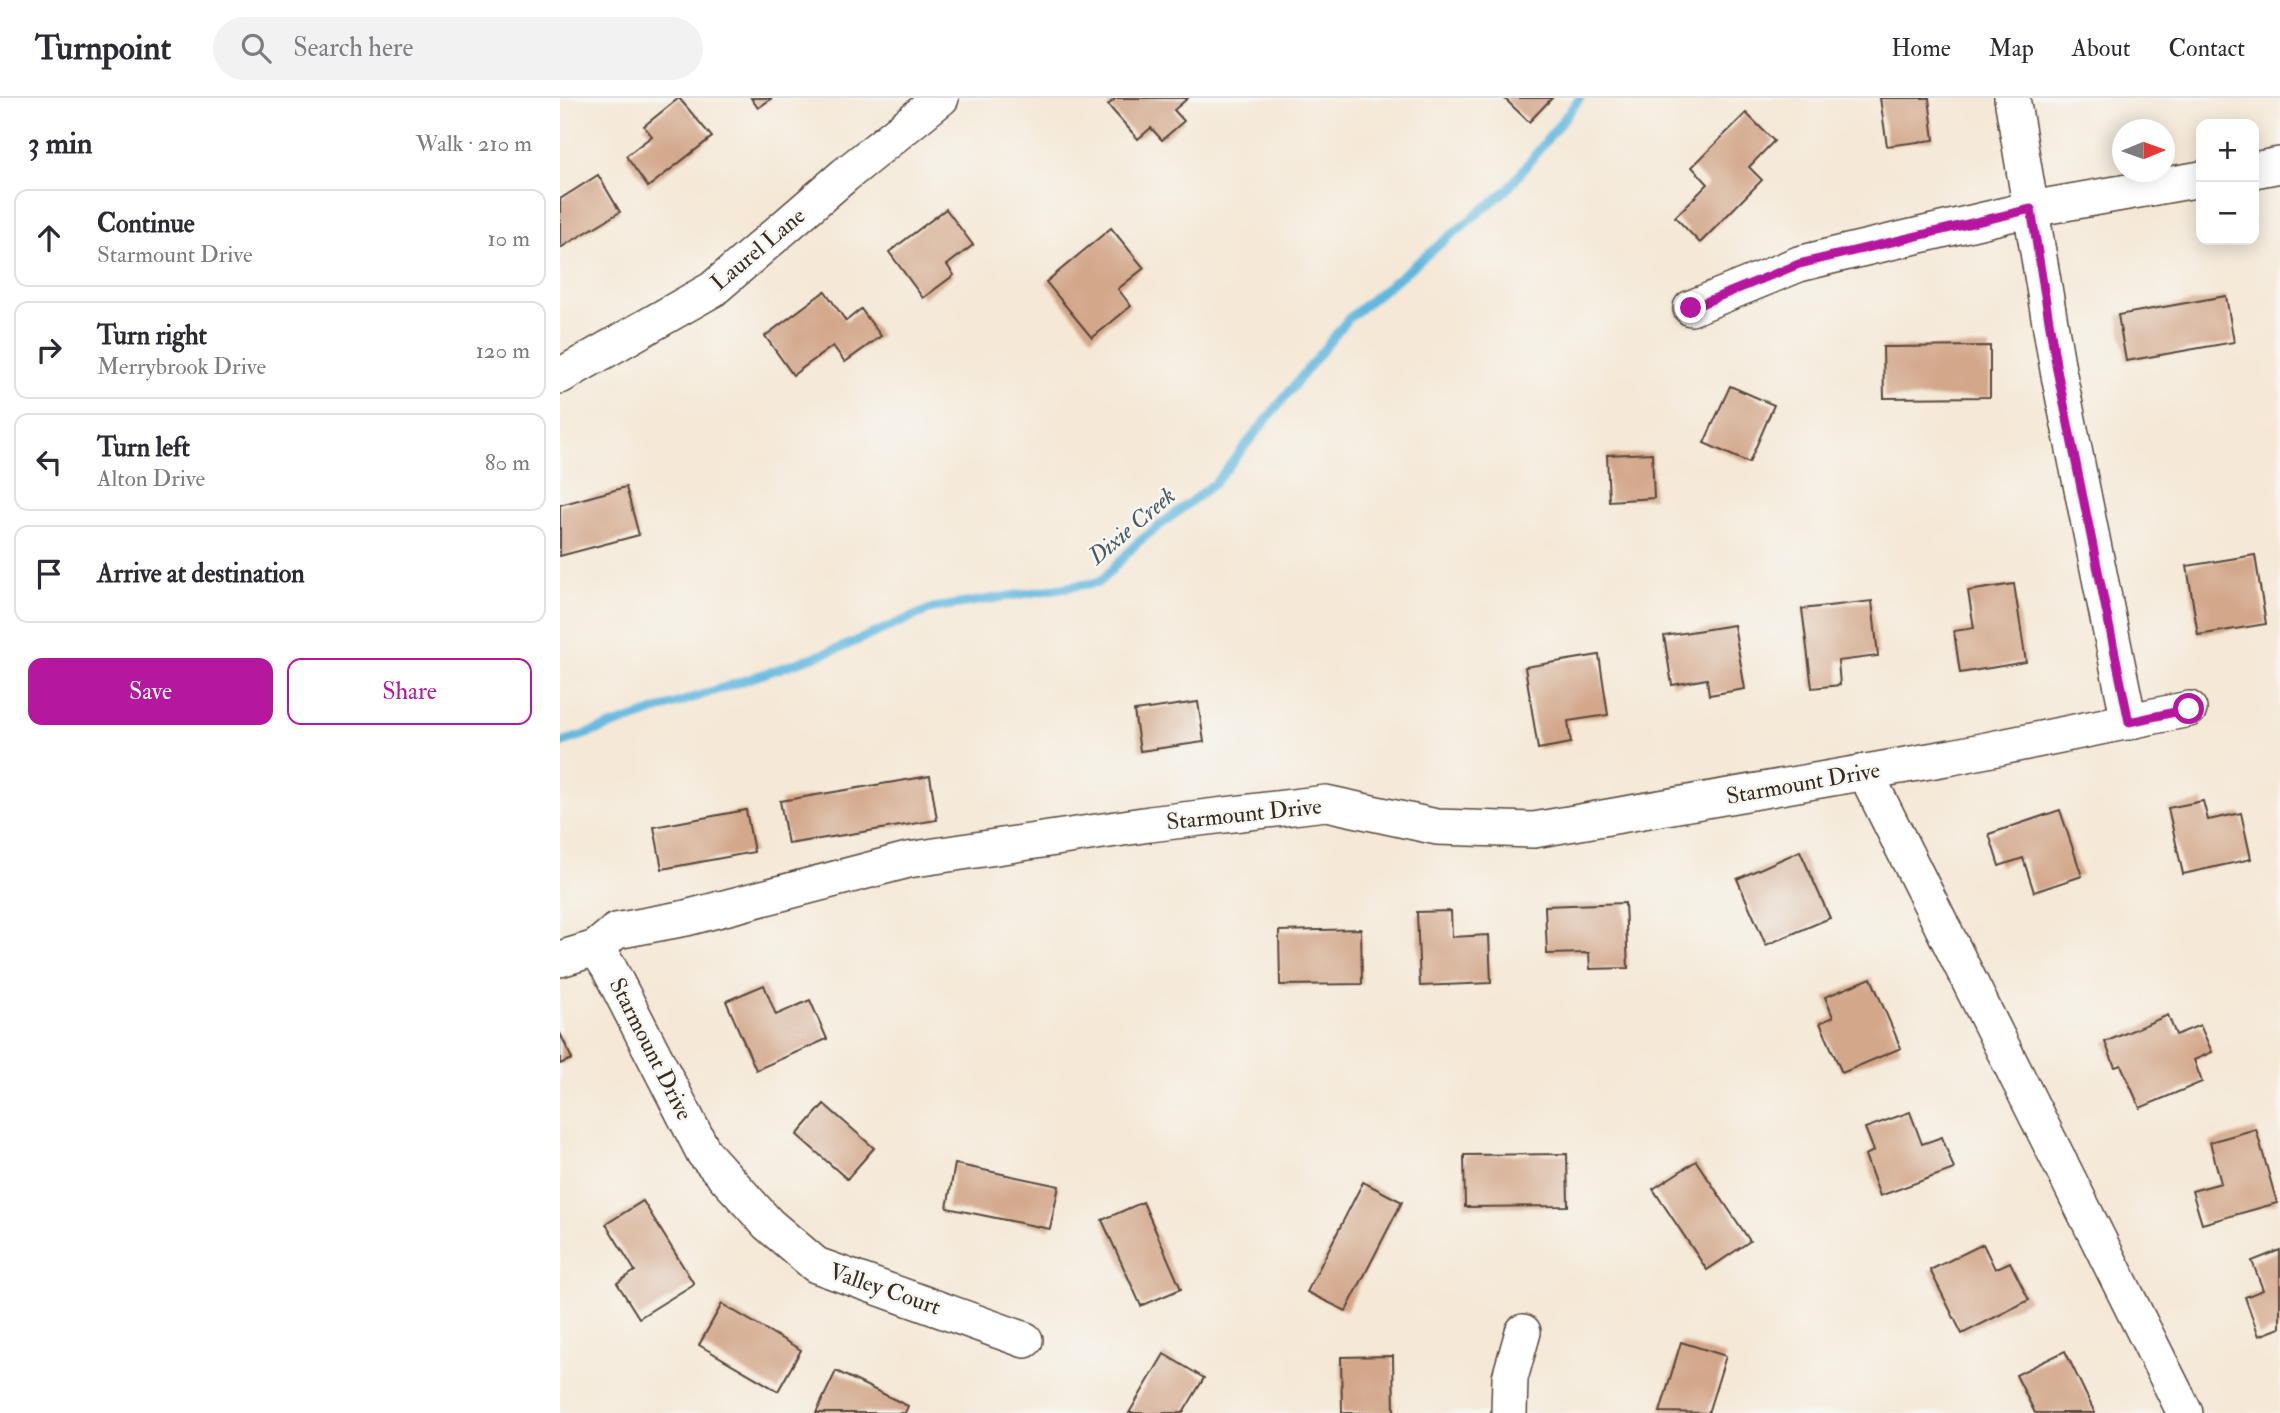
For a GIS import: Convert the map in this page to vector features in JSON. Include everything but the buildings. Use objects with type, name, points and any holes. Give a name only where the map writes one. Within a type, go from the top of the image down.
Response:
[{"type":"street","name":"Laurel Lane","points":[[560,376],[713,289],[845,175],[941,98]]},
{"type":"street","points":[[2011,98],[2057,370],[2129,722]]},
{"type":"street","points":[[2259,169],[2280,165]]},
{"type":"street","points":[[1691,308],[1799,264],[2031,209],[2196,179]]},
{"type":"street","name":"Starmount Drive","points":[[560,959],[596,948],[616,931],[686,918],[908,860],[1150,824],[1325,803],[1437,827],[1534,830],[1865,772],[2189,709]]},
{"type":"street","points":[[1865,772],[2185,1413]]},
{"type":"street","name":"Starmount Drive","points":[[596,948],[609,968],[704,1153]]},
{"type":"street","name":"Valley Court","points":[[704,1153],[768,1224],[816,1265],[1025,1340]]},
{"type":"street","points":[[1509,1413],[1510,1378],[1523,1332]]},
{"type":"waterway","name":"Dixie Creek","points":[[560,743],[840,648],[933,608],[1100,582],[1137,543],[1215,483],[1349,318],[1508,189],[1580,98]]},
{"type":"route","points":[[1691,308],[1799,264],[2031,209],[2057,370],[2129,722],[2189,709]]}]
